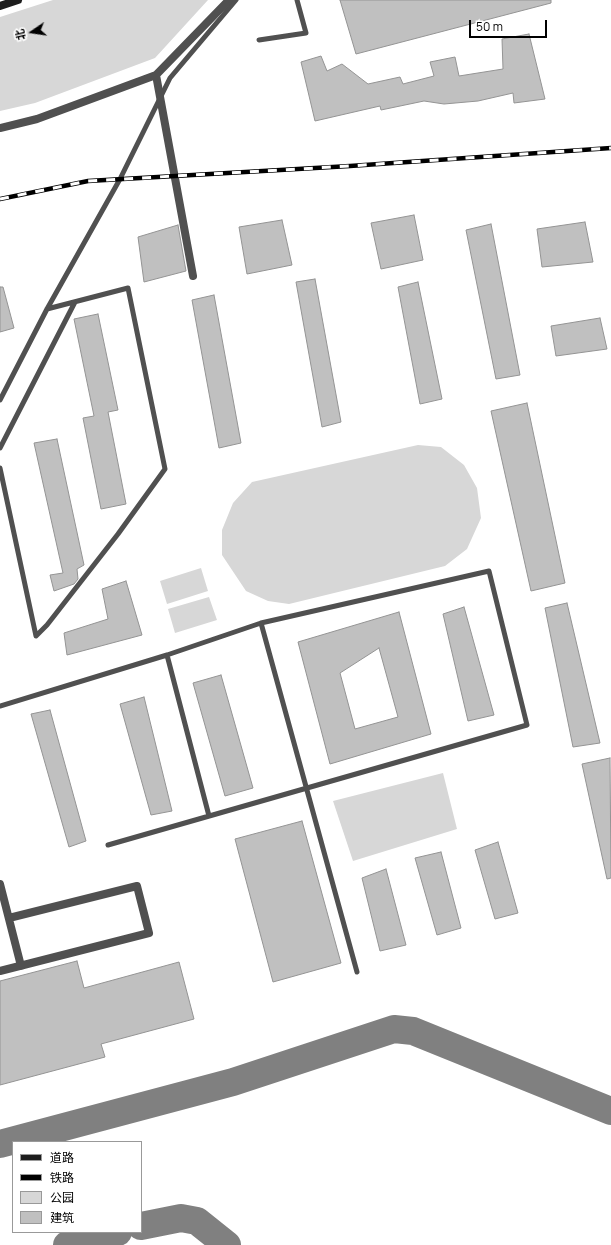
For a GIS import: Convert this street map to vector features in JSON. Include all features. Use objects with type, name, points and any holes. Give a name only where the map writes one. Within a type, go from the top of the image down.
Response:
[{"type":"street","points":[[0,6],[18,0]]},
{"type":"street","points":[[0,128],[37,119],[156,75],[229,0]]},
{"type":"street","points":[[156,75],[193,276]]},
{"type":"street","points":[[0,884],[21,966]]},
{"type":"street","points":[[0,971],[149,933],[137,886],[9,918]]},
{"type":"lane","points":[[0,400],[48,309],[120,179],[170,78],[236,0]]},
{"type":"lane","points":[[259,40],[306,33],[297,0]]},
{"type":"lane","points":[[0,468],[36,636],[47,625],[118,534],[165,469],[128,288],[48,309]]},
{"type":"lane","points":[[0,448],[75,302]]},
{"type":"lane","points":[[0,706],[167,655],[261,623],[489,571],[527,725],[108,845]]},
{"type":"lane","points":[[261,623],[358,972]]},
{"type":"lane","points":[[167,655],[209,816]]},
{"type":"green space","points":[[53,0],[208,0],[155,58],[35,103],[0,111],[0,17]]},
{"type":"green space","points":[[418,445],[441,447],[464,465],[477,488],[481,518],[467,549],[445,566],[289,604],[268,601],[246,591],[222,555],[222,530],[233,503],[252,482]]},
{"type":"green space","points":[[201,568],[208,591],[167,604],[160,581]]},
{"type":"green space","points":[[209,597],[217,620],[175,633],[168,609]]},
{"type":"green space","points":[[443,773],[457,829],[353,861],[333,801]]},
{"type":"building","points":[[340,0],[551,0],[551,3],[356,54]]},
{"type":"building","points":[[529,34],[545,99],[514,103],[513,93],[478,101],[444,104],[424,101],[381,110],[380,106],[315,121],[301,62],[321,56],[327,71],[342,64],[368,84],[400,77],[403,84],[434,76],[430,62],[455,57],[459,76],[503,69],[502,39]]},
{"type":"building","points":[[414,215],[423,260],[381,269],[371,223]]},
{"type":"building","points":[[282,220],[292,265],[247,274],[239,227]]},
{"type":"building","points":[[585,222],[593,262],[542,267],[537,229]]},
{"type":"building","points":[[491,224],[520,375],[496,379],[466,230]]},
{"type":"building","points":[[178,225],[186,271],[144,282],[138,237]]},
{"type":"building","points":[[315,279],[341,422],[322,427],[296,282]]},
{"type":"building","points":[[418,282],[442,399],[420,404],[398,287]]},
{"type":"building","points":[[0,287],[3,287],[14,328],[0,332]]},
{"type":"building","points":[[214,295],[241,443],[219,448],[192,300]]},
{"type":"building","points":[[98,314],[118,410],[108,412],[126,504],[101,509],[83,418],[94,416],[74,319]]},
{"type":"building","points":[[600,318],[607,349],[556,356],[551,326]]},
{"type":"building","points":[[527,403],[565,583],[531,591],[491,411]]},
{"type":"building","points":[[57,439],[84,565],[77,569],[78,579],[74,584],[54,591],[50,575],[63,573],[34,443]]},
{"type":"building","points":[[126,581],[142,635],[67,655],[64,633],[108,619],[102,589]]},
{"type":"building","points":[[567,603],[600,743],[573,747],[545,608]]},
{"type":"building","points":[[464,607],[494,715],[468,721],[443,614]]},
{"type":"building","points":[[399,612],[431,734],[330,764],[298,642]],"holes":[[[379,648],[398,717],[355,729],[340,673]]]},
{"type":"building","points":[[221,675],[253,788],[225,796],[193,683]]},
{"type":"building","points":[[144,697],[172,811],[151,815],[120,704]]},
{"type":"building","points":[[50,710],[86,841],[69,847],[31,714]]},
{"type":"building","points":[[610,758],[611,878],[607,879],[582,764]]},
{"type":"building","points":[[302,821],[341,963],[273,982],[235,839]]},
{"type":"building","points":[[498,842],[518,913],[495,919],[475,850]]},
{"type":"building","points":[[441,852],[461,928],[437,935],[415,858]]},
{"type":"building","points":[[386,869],[406,945],[380,951],[362,878]]},
{"type":"building","points":[[77,961],[84,988],[179,962],[194,1019],[101,1044],[105,1057],[0,1085],[0,981]]},
{"type":"taxiway","points":[[0,1144],[233,1082],[394,1029],[413,1031],[611,1111]]},
{"type":"taxiway","points":[[142,1226],[181,1218],[197,1221],[227,1245]]},
{"type":"taxiway","points":[[67,1245],[114,1233]]},
{"type":"railway","points":[[0,199],[88,181],[350,166],[611,148]]}]
